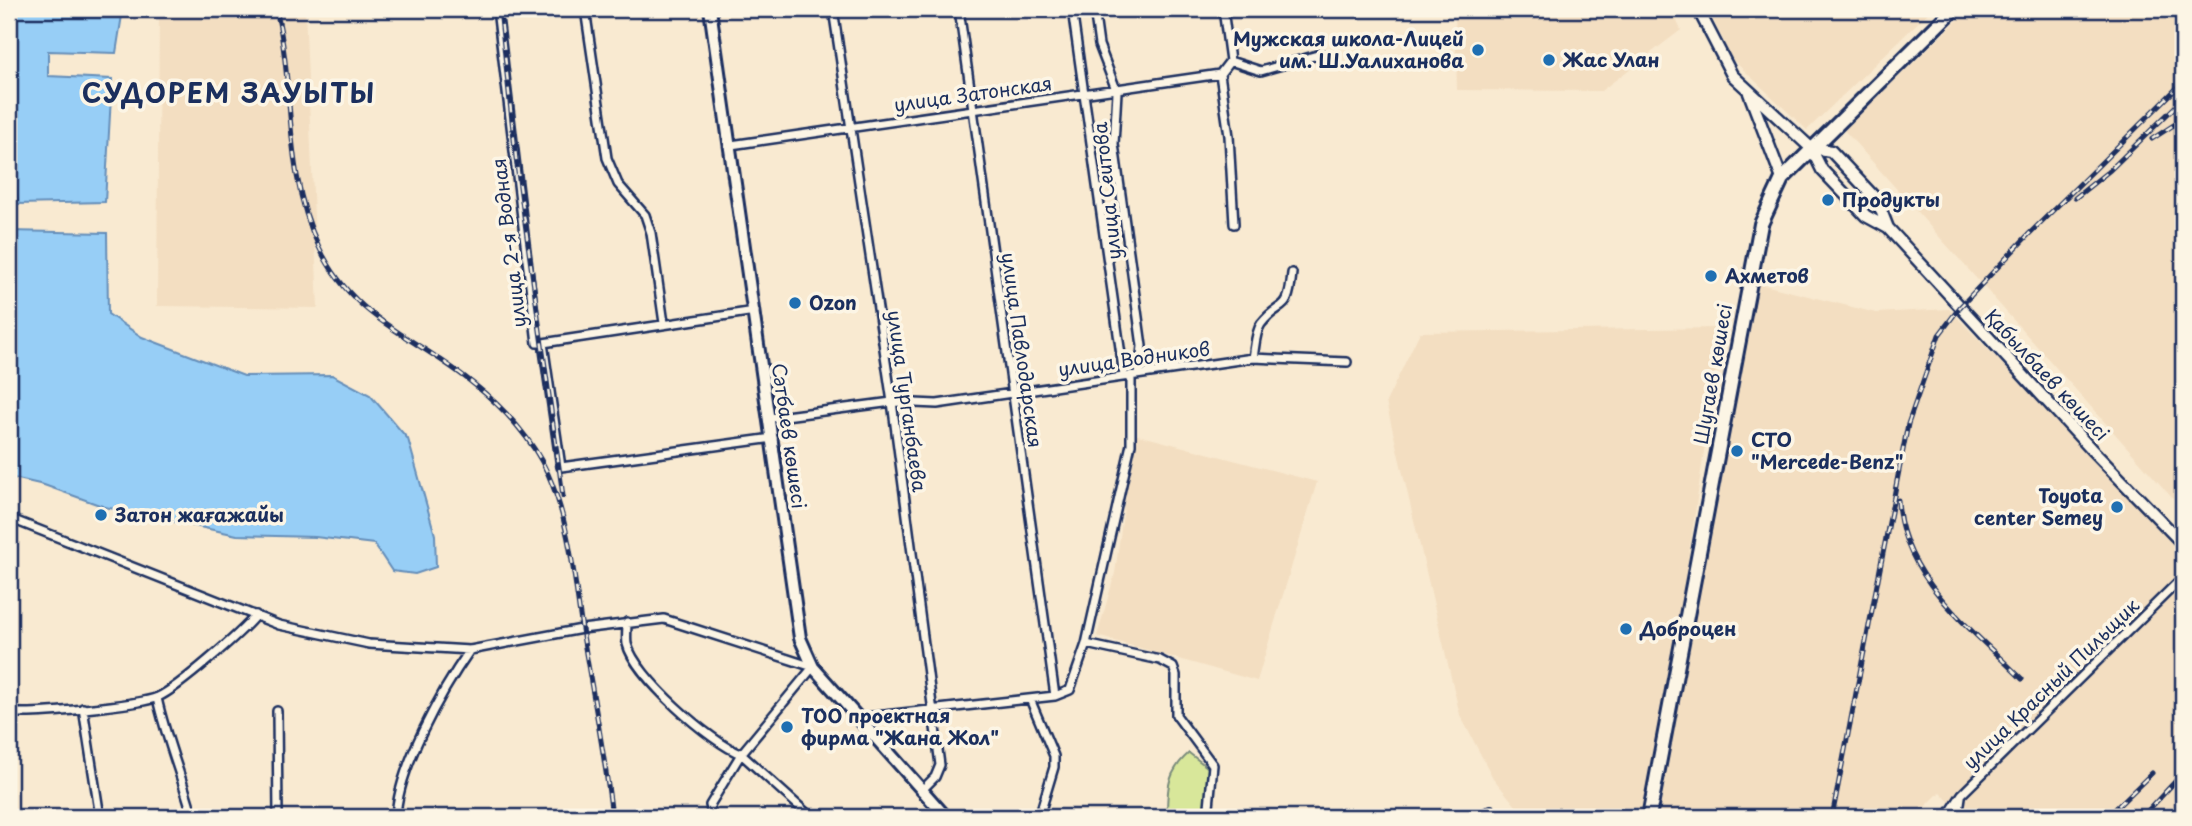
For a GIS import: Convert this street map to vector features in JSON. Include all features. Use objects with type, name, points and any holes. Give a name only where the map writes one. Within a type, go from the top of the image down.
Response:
[{"type":"highway","name":"Шугаев көшесі","points":[[1649,817],[1761,224],[1782,179],[1954,9]]},
{"type":"main road","name":"Сәтбаев көшесі","points":[[710,9],[800,638],[813,667],[946,817]]},
{"type":"main road","name":"Қабылбаев көшесі","points":[[1698,9],[1732,75],[1811,148],[1822,170],[1866,216],[1888,228],[2067,423],[2183,544]]},
{"type":"main road","points":[[1748,90],[1782,179]]},
{"type":"main road","name":"Қабылбаев көшесі","points":[[1811,148],[1831,151],[1877,200],[1888,228]]},
{"type":"street","name":"улица 2-я Водная","points":[[497,9],[537,343],[543,343],[561,467],[772,438]]},
{"type":"street","points":[[585,9],[607,158],[618,184],[645,215],[664,323]]},
{"type":"street","name":"улица Турганбаева","points":[[833,9],[892,402],[934,710],[940,765],[935,777],[921,791]]},
{"type":"street","name":"улица Павлодарская","points":[[959,9],[1055,696]]},
{"type":"street","name":"улица Сеитова","points":[[1055,696],[1065,694],[1075,681],[1086,644],[1131,444],[1131,375],[1072,9]]},
{"type":"street","name":"улица Сеитова","points":[[1094,9],[1099,45],[1117,92],[1114,144],[1142,346],[1131,375]]},
{"type":"street","points":[[1223,9],[1230,61],[1220,74],[1229,136],[1234,224]]},
{"type":"street","points":[[1230,61],[1254,70],[1268,70],[1321,54]]},
{"type":"street","name":"улица Затонская","points":[[731,145],[973,109],[1117,92],[1220,74]]},
{"type":"street","points":[[1253,358],[1259,328],[1284,306],[1290,296],[1292,273]]},
{"type":"street","points":[[543,343],[755,311]]},
{"type":"street","name":"улица Водников","points":[[770,418],[892,402],[937,404],[1253,358],[1347,362]]},
{"type":"street","points":[[9,518],[279,625],[369,644],[470,650],[627,622],[664,619],[813,667],[741,754],[710,805],[712,817]]},
{"type":"street","name":"улица Красный Пильщик","points":[[1947,817],[1962,794],[2183,577]]},
{"type":"street","points":[[9,712],[41,714],[157,698],[239,635],[256,615]]},
{"type":"street","points":[[627,622],[627,645],[666,699],[728,749],[741,754],[811,817]]},
{"type":"street","points":[[1086,644],[1160,660],[1173,667],[1176,675],[1173,707],[1176,715],[1213,765],[1208,817]]},
{"type":"street","points":[[396,817],[407,772],[442,690],[470,650]]},
{"type":"street","points":[[856,718],[1055,696]]},
{"type":"street","points":[[157,698],[164,730],[179,765],[193,817]]},
{"type":"street","points":[[1030,699],[1054,755],[1054,767],[1039,817]]},
{"type":"street","points":[[83,708],[100,817]]},
{"type":"street","points":[[277,711],[278,817]]},
{"type":"street","points":[[1958,817],[1962,794]]},
{"type":"street","points":[[1478,817],[1491,810]]},
{"type":"shaded area","name":"СУДОРЕМ ЗАУЫТЫ","points":[[159,9],[305,9],[318,308],[157,306]]},
{"type":"shaded area","name":"Жас Улан","points":[[1455,9],[1671,9],[1681,30],[1601,91],[1457,90]]},
{"type":"shaded area","points":[[1708,9],[1932,9],[1807,130],[1732,59]]},
{"type":"shaded area","points":[[1969,9],[2183,9],[2183,510],[1844,130]]},
{"type":"shaded area","points":[[1756,283],[1876,313],[1949,309],[2183,551],[2183,817],[1964,817],[1940,792],[1915,817],[1658,817],[1691,601],[1744,331]]},
{"type":"shaded area","points":[[1722,328],[1688,561],[1643,817],[1525,817],[1493,778],[1460,715],[1386,402],[1420,332]]},
{"type":"shaded area","points":[[1134,434],[1317,482],[1257,681],[1097,636],[1115,573]]},
{"type":"green space","points":[[1189,753],[1211,770],[1206,817],[1167,817],[1167,798],[1172,774]]},
{"type":"water","points":[[9,9],[123,9],[116,53],[48,51],[48,76],[112,79],[105,202],[18,204],[9,120]]},
{"type":"water","points":[[9,231],[107,233],[108,314],[142,337],[244,376],[332,375],[370,395],[408,439],[435,535],[436,567],[415,574],[392,571],[374,544],[315,537],[237,535],[105,507],[44,485],[9,477]]},
{"type":"railway","points":[[276,9],[286,69],[299,188],[307,218],[334,273],[350,294],[369,311],[453,368],[497,404],[526,437],[548,474],[570,551],[612,817]]},
{"type":"railway","points":[[500,9],[516,158],[563,496]]},
{"type":"railway","points":[[1832,817],[1908,424],[1939,335],[1960,307],[2029,234],[2183,82]]},
{"type":"railway","points":[[2075,198],[2110,170],[2183,99]]},
{"type":"railway","points":[[2152,139],[2183,119]]},
{"type":"railway","points":[[1898,500],[1902,528],[1925,577],[1942,600],[2022,679]]},
{"type":"railway","points":[[2107,817],[2152,773]]},
{"type":"railway","points":[[2142,817],[2183,773]]},
{"type":"place","name":"Мужская школа-Лицей им. Ш.Уалиханова","points":[[1478,50]]},
{"type":"place","name":"Жас Улан","points":[[1549,60]]},
{"type":"place","name":"Продукты","points":[[1828,200]]},
{"type":"place","name":"Ахметов","points":[[1711,276]]},
{"type":"place","name":"Ozon","points":[[795,303]]},
{"type":"place","name":"СТО \"Mercede-Benz\"","points":[[1737,451]]},
{"type":"place","name":"Toyota center Semey","points":[[2117,507]]},
{"type":"place","name":"Затон жағажайы","points":[[101,515]]},
{"type":"place","name":"Доброцен","points":[[1626,629]]},
{"type":"place","name":"ТОО проектная фирма \"Жана Жол\"","points":[[787,727]]},
{"type":"district","name":"СУДОРЕМ ЗАУЫТЫ","points":[[229,94]]}]
